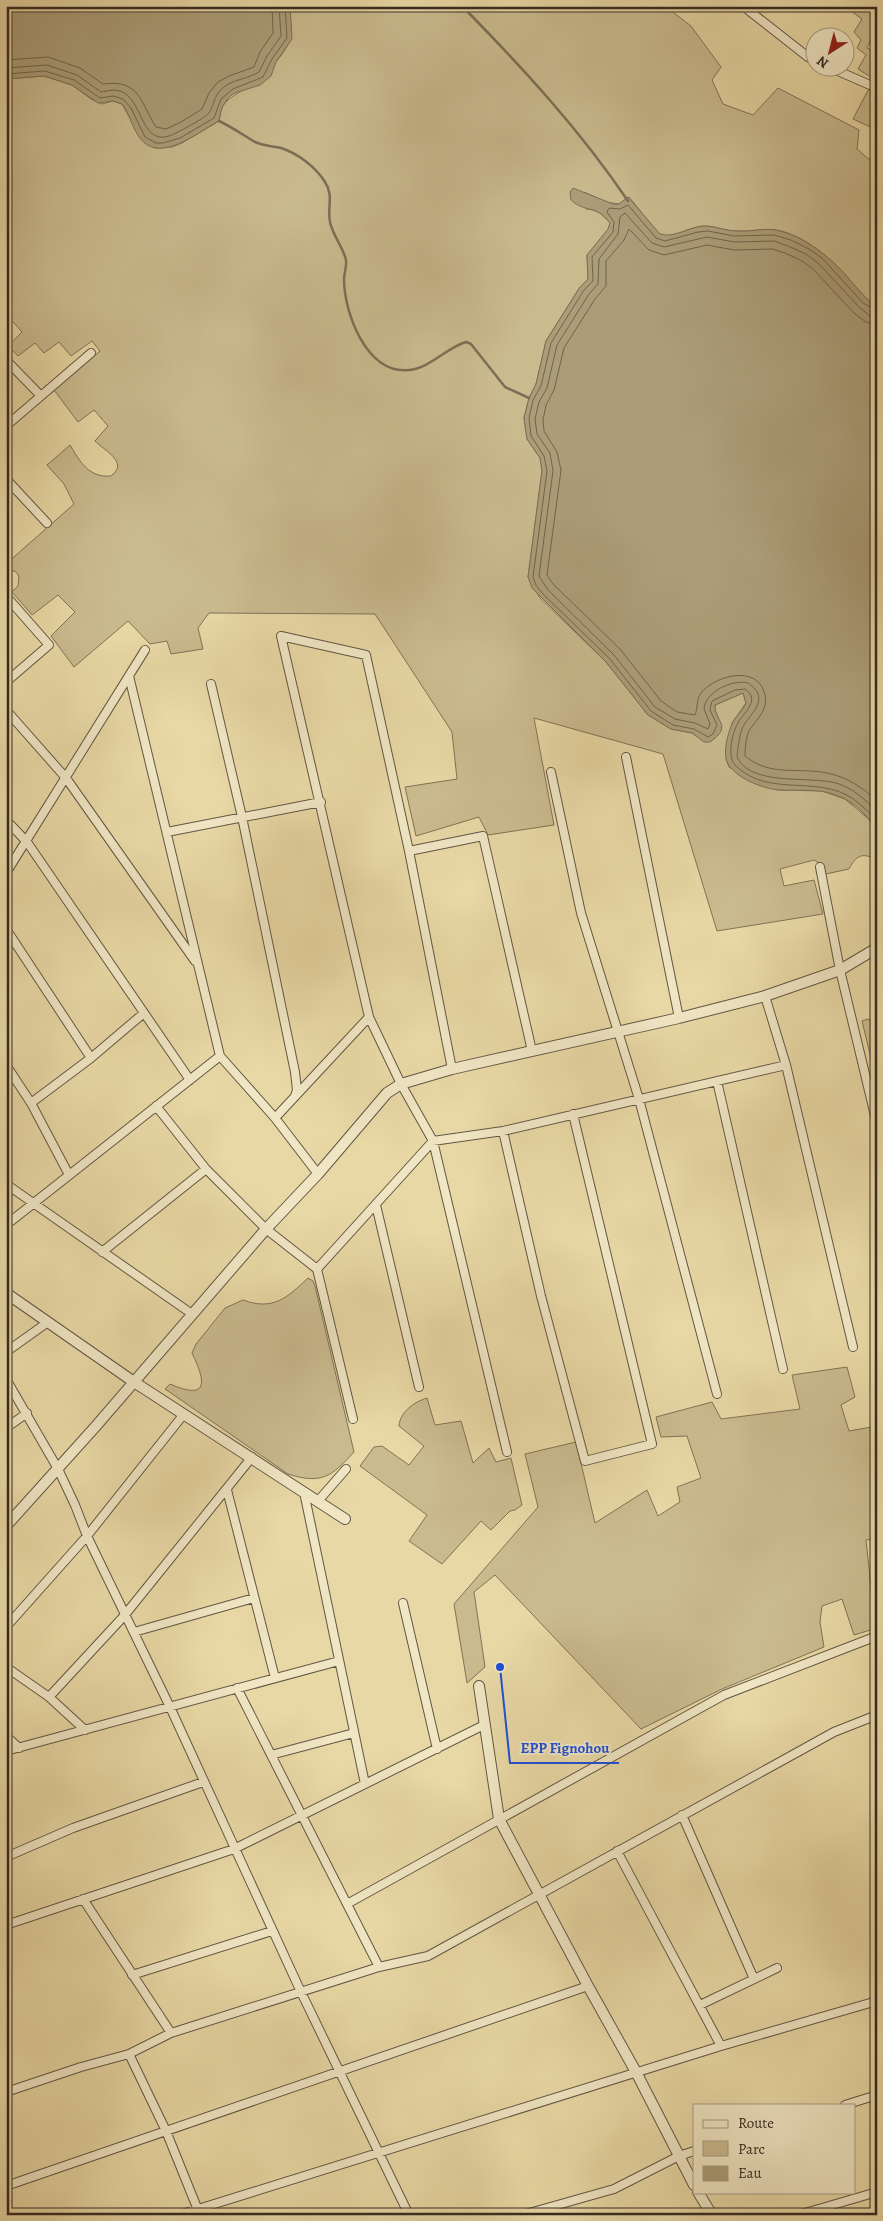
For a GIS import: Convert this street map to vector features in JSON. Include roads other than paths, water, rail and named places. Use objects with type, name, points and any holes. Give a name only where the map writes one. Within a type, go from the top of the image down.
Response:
[{"type":"street","points":[[743,6],[806,55]]},
{"type":"street","points":[[854,78],[870,85]]},
{"type":"street","points":[[6,426],[91,353]]},
{"type":"street","points":[[6,360],[41,396]]},
{"type":"street","points":[[6,479],[47,523]]},
{"type":"street","points":[[6,596],[49,644],[6,682]]},
{"type":"street","points":[[452,1068],[409,851],[366,655],[281,636],[321,802],[369,1017],[401,1084],[433,1141],[507,1452]]},
{"type":"street","points":[[6,874],[146,650]]},
{"type":"street","points":[[129,676],[220,1056],[275,1118],[318,1174]]},
{"type":"street","points":[[211,684],[242,817],[295,1072],[297,1090],[295,1096]]},
{"type":"street","points":[[6,710],[66,778],[198,965]]},
{"type":"street","points":[[626,757],[679,1018]]},
{"type":"street","points":[[551,772],[581,914],[639,1099],[718,1394]]},
{"type":"street","points":[[167,832],[321,802]]},
{"type":"street","points":[[6,820],[26,842],[190,1080]]},
{"type":"street","points":[[409,851],[483,836],[532,1051]]},
{"type":"street","points":[[820,867],[840,970],[877,1124]]},
{"type":"street","points":[[6,929],[91,1058]]},
{"type":"street","points":[[6,1526],[266,1229],[318,1174],[387,1093],[401,1084],[452,1068],[679,1018],[765,996],[840,970],[877,948]]},
{"type":"street","points":[[765,996],[786,1065],[853,1347]]},
{"type":"street","points":[[31,1103],[91,1058],[144,1013]]},
{"type":"street","points":[[275,1118],[369,1017]]},
{"type":"street","points":[[6,1225],[220,1056]]},
{"type":"street","points":[[6,1065],[31,1103],[69,1175]]},
{"type":"street","points":[[317,1269],[433,1141],[503,1130],[786,1065]]},
{"type":"street","points":[[717,1081],[783,1369]]},
{"type":"street","points":[[156,1106],[206,1169],[266,1229],[317,1269],[353,1419]]},
{"type":"street","points":[[503,1130],[541,1296],[585,1461],[652,1444],[573,1114]]},
{"type":"street","points":[[102,1252],[206,1169]]},
{"type":"street","points":[[6,1184],[192,1314]]},
{"type":"street","points":[[376,1205],[419,1387]]},
{"type":"street","points":[[6,1294],[134,1382],[345,1519]]},
{"type":"street","points":[[6,1352],[48,1322]]},
{"type":"street","points":[[6,1379],[58,1468],[87,1536],[124,1616],[134,1632],[170,1707],[272,1931],[409,2215]]},
{"type":"street","points":[[6,1428],[27,1413]]},
{"type":"street","points":[[6,1627],[87,1536],[184,1414]]},
{"type":"street","points":[[49,1697],[124,1616],[252,1457]]},
{"type":"street","points":[[318,1501],[346,1470]]},
{"type":"street","points":[[227,1490],[275,1678]]},
{"type":"street","points":[[304,1492],[365,1784]]},
{"type":"street","points":[[134,1632],[254,1598]]},
{"type":"street","points":[[403,1603],[436,1749]]},
{"type":"street","points":[[347,1904],[724,1695],[877,1636]]},
{"type":"street","points":[[6,1751],[339,1661]]},
{"type":"street","points":[[6,1667],[49,1697],[85,1730]]},
{"type":"street","points":[[479,1686],[499,1819],[636,2072],[693,2183]]},
{"type":"street","points":[[237,1688],[380,1967]]},
{"type":"street","points":[[6,2092],[81,2067],[129,2054],[171,2032],[380,1967],[428,1956],[834,1732],[877,1715]]},
{"type":"street","points":[[6,1925],[234,1849],[484,1725]]},
{"type":"street","points":[[271,1755],[354,1733]]},
{"type":"street","points":[[8,1740],[19,1748]]},
{"type":"street","points":[[6,1857],[73,1828],[204,1782]]},
{"type":"street","points":[[682,1816],[754,1978]]},
{"type":"street","points":[[617,1851],[721,2046]]},
{"type":"street","points":[[83,1899],[171,2032]]},
{"type":"street","points":[[132,1975],[272,1931]]},
{"type":"street","points":[[700,2005],[777,1968]]},
{"type":"street","points":[[6,2186],[588,1986]]},
{"type":"street","points":[[179,2215],[198,2212],[380,2152],[636,2072],[877,2001]]},
{"type":"street","points":[[129,2054],[166,2131],[198,2212]]},
{"type":"street","points":[[848,2104],[877,2095]]},
{"type":"street","points":[[522,2215],[614,2189],[679,2156],[693,2151]]},
{"type":"street","points":[[799,2215],[877,2192]]},
{"type":"street","points":[[699,2194],[712,2215]]},
{"type":"water","points":[[6,6],[290,6],[292,39],[276,62],[271,76],[260,85],[235,93],[229,97],[222,107],[219,121],[180,143],[158,148],[148,145],[140,138],[122,104],[113,101],[98,103],[72,85],[44,76],[6,79]]},
{"type":"water","points":[[573,188],[613,204],[619,204],[628,197],[660,234],[671,235],[707,226],[733,231],[770,230],[792,235],[809,243],[830,260],[877,307],[877,832],[870,820],[860,810],[842,798],[822,791],[779,790],[764,787],[740,776],[728,765],[726,746],[733,721],[746,703],[743,693],[715,705],[715,711],[722,727],[717,736],[710,742],[704,742],[692,733],[671,729],[648,715],[606,662],[532,588],[528,577],[542,471],[540,458],[527,439],[524,418],[529,398],[536,384],[546,341],[580,287],[588,279],[587,255],[608,229],[610,223],[600,213],[581,207],[571,200],[570,192]]},
{"type":"waterway","points":[[462,6],[550,100],[590,149],[628,201]]},
{"type":"waterway","points":[[219,121],[255,142],[293,153],[306,161],[321,176],[328,187],[330,197],[330,222],[346,260],[345,293],[353,324],[370,352],[381,363],[394,369],[409,370],[424,366],[466,342],[471,344],[505,387],[529,398]]},
{"type":"place","name":"EPP Fignohou","points":[[500,1667]]}]
